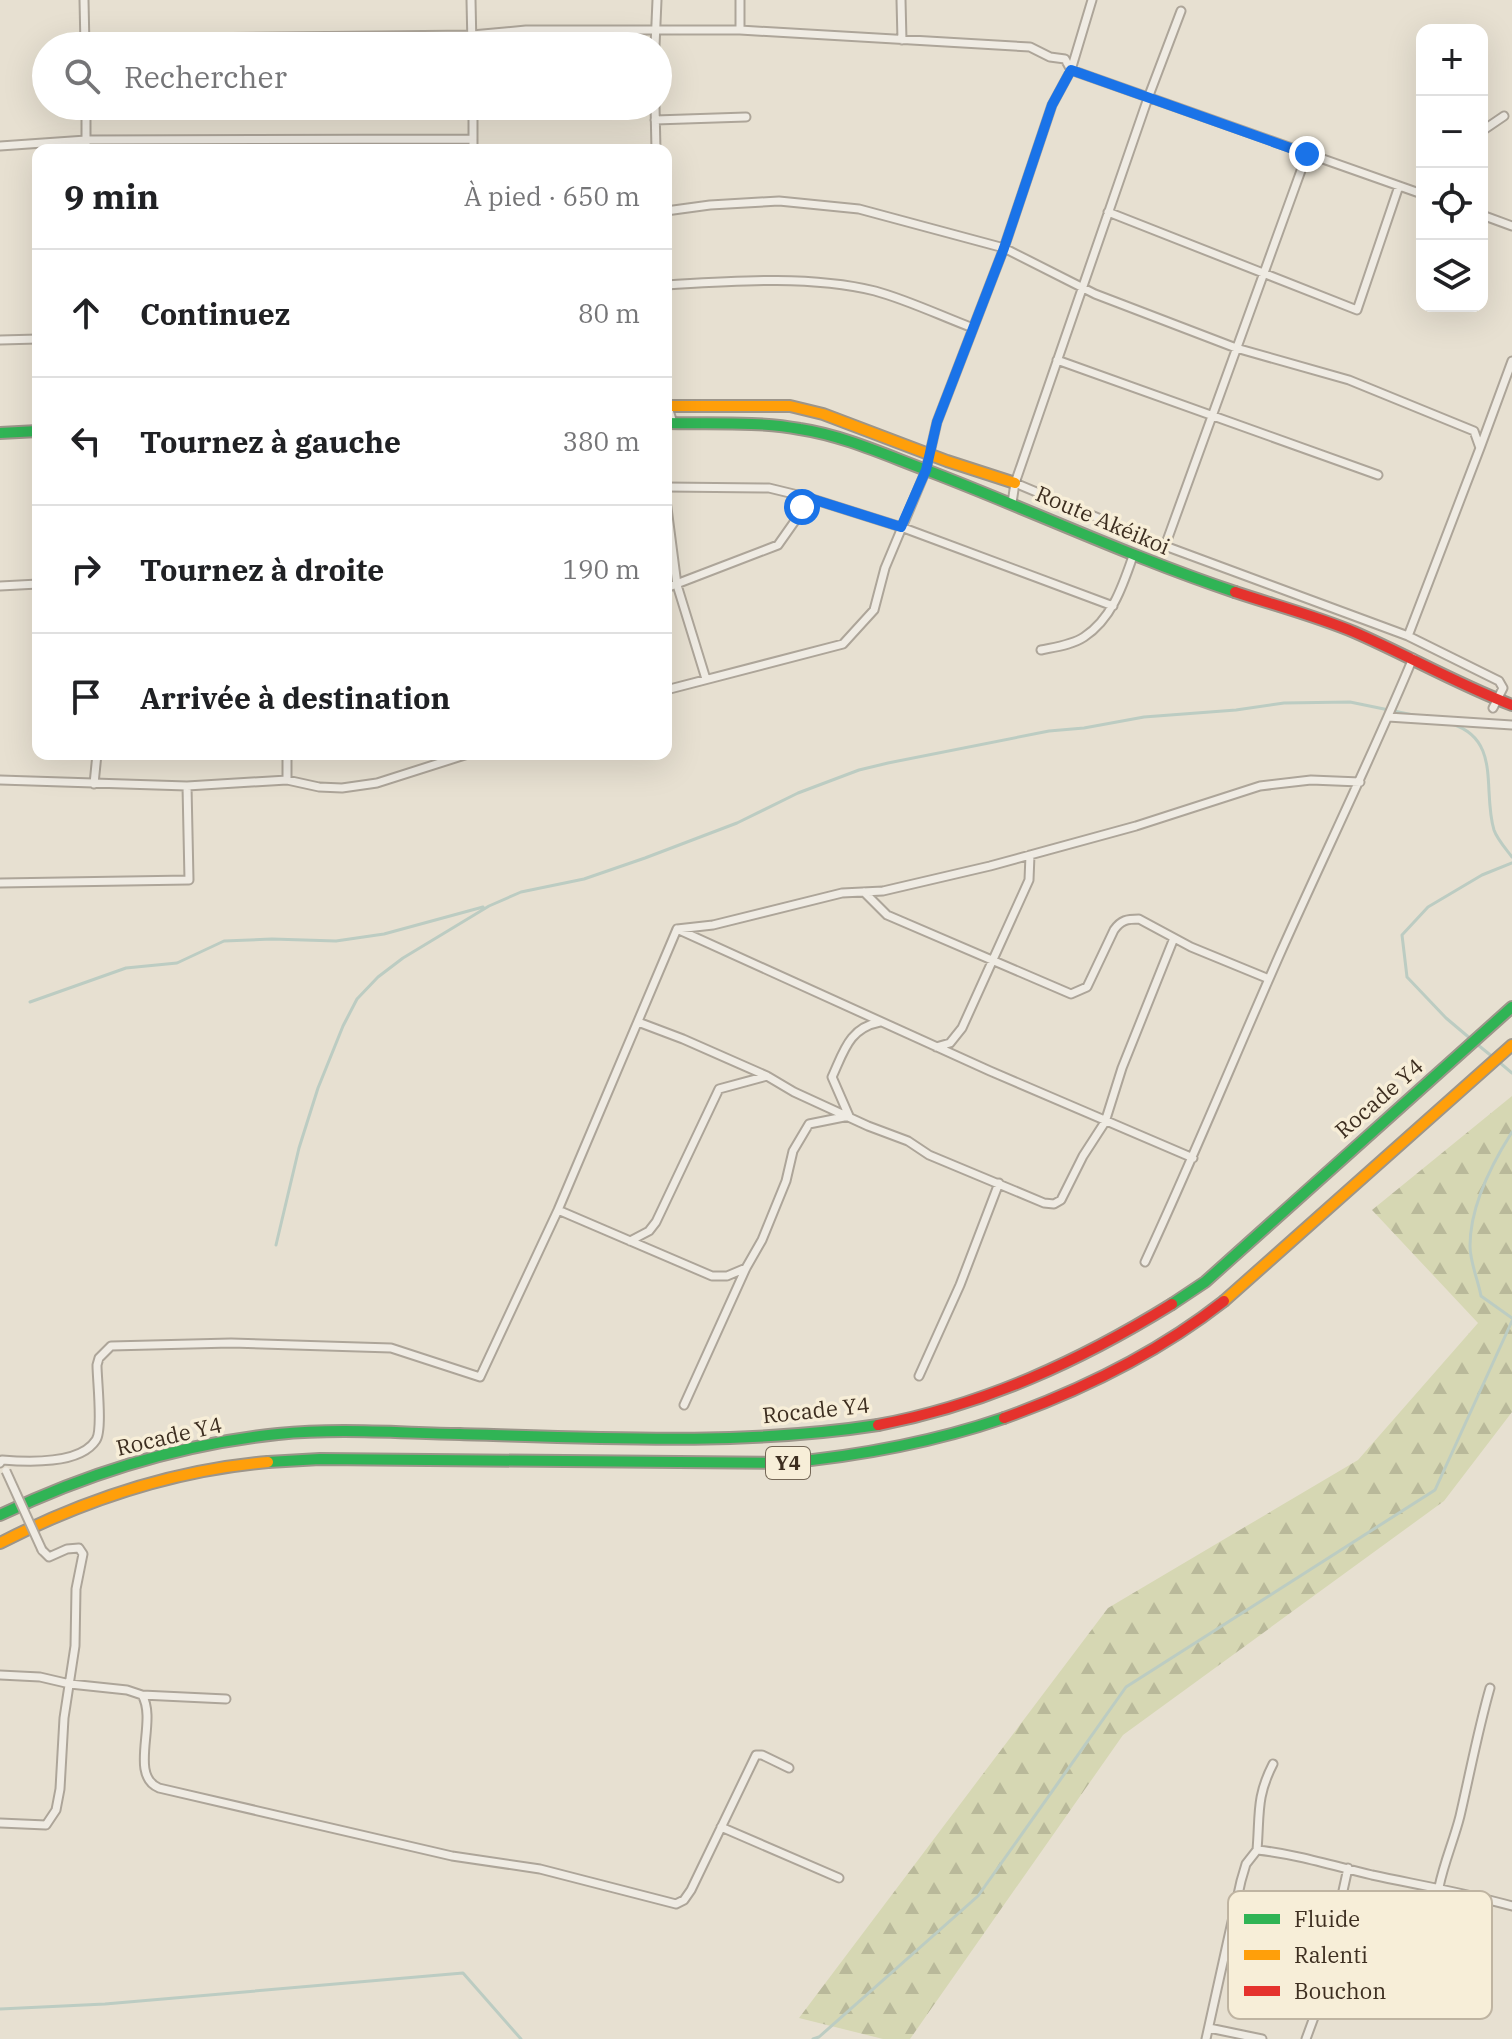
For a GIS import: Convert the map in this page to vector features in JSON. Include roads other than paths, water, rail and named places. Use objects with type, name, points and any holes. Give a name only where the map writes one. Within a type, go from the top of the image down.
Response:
[{"type":"main road","name":"Route Akéikoi","points":[[672,404],[790,406],[823,414],[1015,483]]},
{"type":"main road","name":"Route Akéikoi","points":[[672,423],[779,426],[855,443],[1012,503],[1133,556],[1349,630],[1413,658],[1496,704],[1512,705]]},
{"type":"main road","points":[[0,433],[32,431]]},
{"type":"main road","name":"Rocade Y4","points":[[0,1515],[82,1478],[192,1448],[250,1438],[321,1431],[555,1436],[778,1436],[910,1419],[997,1392],[1091,1352],[1169,1307],[1205,1282],[1511,1007]]},
{"type":"main road","name":"Rocade Y4","points":[[0,1543],[95,1499],[198,1471],[253,1463],[320,1459],[783,1463],[850,1457],[922,1443],[988,1422],[1101,1378],[1183,1330],[1291,1242],[1512,1045]]},
{"type":"street","points":[[84,0],[85,32]]},
{"type":"street","points":[[471,0],[472,32]]},
{"type":"street","points":[[656,30],[657,0]]},
{"type":"street","points":[[740,0],[740,30]]},
{"type":"street","points":[[901,0],[902,40]]},
{"type":"street","points":[[672,688],[846,643],[874,610],[885,568],[926,470],[937,422],[1004,248],[1052,105],[1071,70],[1092,0]]},
{"type":"street","points":[[1012,503],[1015,483],[1057,360],[1181,11]]},
{"type":"street","points":[[504,32],[740,30],[1030,47],[1050,57],[1065,59],[1071,70],[1416,192]]},
{"type":"street","points":[[1488,127],[1504,116]]},
{"type":"street","points":[[672,119],[746,117]]},
{"type":"street","points":[[86,120],[86,144]]},
{"type":"street","points":[[473,120],[473,144]]},
{"type":"street","points":[[655,120],[656,144]]},
{"type":"street","points":[[0,146],[86,140],[473,139]]},
{"type":"street","points":[[1165,546],[1307,154]]},
{"type":"street","points":[[1108,212],[1357,310],[1399,186]]},
{"type":"street","points":[[672,210],[779,201],[859,209],[1004,248],[1082,288],[1236,348],[1349,380],[1446,419],[1474,431],[1480,448]]},
{"type":"street","points":[[1488,217],[1512,226]]},
{"type":"street","points":[[672,285],[726,281],[829,283],[876,292],[973,328]]},
{"type":"street","points":[[0,340],[32,339]]},
{"type":"street","points":[[1057,360],[1378,475]]},
{"type":"street","points":[[1408,636],[1512,361]]},
{"type":"street","points":[[1015,483],[1165,546],[1408,636],[1499,681],[1503,688],[1496,704]]},
{"type":"street","points":[[672,487],[769,488],[806,497],[901,527],[1113,606]]},
{"type":"street","points":[[672,586],[778,545],[797,518],[806,497]]},
{"type":"street","points":[[672,546],[677,585],[706,679]]},
{"type":"street","points":[[1041,650],[1087,636],[1113,606],[1133,556]]},
{"type":"street","points":[[0,586],[32,584]]},
{"type":"street","points":[[1145,1262],[1413,658]]},
{"type":"street","points":[[1388,717],[1512,725]]},
{"type":"street","points":[[94,784],[96,760]]},
{"type":"street","points":[[287,760],[287,780]]},
{"type":"street","points":[[0,780],[187,786],[287,780],[342,788],[377,783],[449,760]]},
{"type":"street","points":[[677,929],[713,925],[842,893],[883,891],[1030,855],[1260,786],[1311,780],[1360,782]]},
{"type":"street","points":[[0,883],[189,880],[187,786]]},
{"type":"street","points":[[936,1047],[950,1043],[957,1036],[1029,880],[1030,855]]},
{"type":"street","points":[[864,892],[887,915],[1071,994],[1087,987],[1120,922],[1139,919],[1174,938],[1269,979]]},
{"type":"street","points":[[677,929],[936,1047],[1193,1158]]},
{"type":"street","points":[[0,1823],[38,1826],[46,1825],[52,1819],[60,1789],[64,1718],[75,1646],[76,1589],[83,1554],[74,1547],[49,1557],[42,1550],[1,1460],[41,1463],[79,1453],[96,1440],[100,1426],[97,1365],[99,1358],[111,1346],[231,1343],[391,1348],[480,1377],[558,1210],[677,929]]},
{"type":"street","points":[[638,1022],[767,1076],[794,1092],[908,1141],[929,1155],[1054,1204],[1061,1200],[1083,1156],[1105,1122],[1126,1056],[1174,938]]},
{"type":"street","points":[[849,1116],[832,1077],[852,1036],[866,1025],[880,1022]]},
{"type":"street","points":[[630,1241],[649,1231],[656,1222],[719,1089],[767,1076]]},
{"type":"street","points":[[684,1405],[746,1268],[762,1240],[786,1181],[793,1151],[809,1124],[849,1116]]},
{"type":"street","points":[[919,1376],[960,1285],[999,1183]]},
{"type":"street","points":[[558,1210],[712,1276],[727,1276],[746,1268]]},
{"type":"street","points":[[0,1675],[40,1677],[142,1695],[226,1699]]},
{"type":"street","points":[[1439,1887],[1445,1856],[1459,1820],[1490,1688]]},
{"type":"street","points":[[142,1695],[148,1711],[144,1766],[151,1785],[452,1856],[540,1869],[676,1904],[684,1900],[691,1890],[756,1755],[789,1768]]},
{"type":"street","points":[[1239,1891],[1246,1864],[1257,1850],[1257,1809],[1273,1764]]},
{"type":"street","points":[[721,1827],[839,1878]]},
{"type":"street","points":[[1257,1850],[1454,1891]]},
{"type":"street","points":[[1343,1891],[1348,1868]]},
{"type":"street","points":[[1492,1901],[1512,1906]]},
{"type":"street","points":[[1206,2039],[1228,1941]]},
{"type":"street","points":[[1306,2039],[1313,2019]]},
{"type":"street","points":[[1209,2028],[1262,2039]]},
{"type":"waterway","points":[[276,1245],[299,1148],[318,1088],[357,999],[378,977],[403,958],[489,906],[521,892],[584,879],[645,858],[737,823],[798,793],[859,770],[888,763],[1049,731],[1144,717],[1284,703],[1350,702],[1418,716]]},
{"type":"waterway","points":[[1452,724],[1468,732],[1484,754],[1494,830],[1512,857]]},
{"type":"waterway","points":[[1472,1040],[1407,977],[1402,935],[1428,907],[1482,875],[1512,863]]},
{"type":"waterway","points":[[30,1002],[126,968],[177,963],[224,941],[336,941],[384,934],[483,907]]},
{"type":"waterway","points":[[1478,1045],[1494,1058]]},
{"type":"waterway","points":[[1499,1062],[1512,1073]]},
{"type":"waterway","points":[[1512,1132],[1483,1186],[1474,1216],[1470,1246],[1481,1296],[1512,1318]]},
{"type":"waterway","points":[[813,2039],[819,2037],[978,1896],[1126,1687],[1435,1490],[1512,1321]]},
{"type":"waterway","points":[[0,2009],[105,2004],[463,1973],[521,2039]]}]
